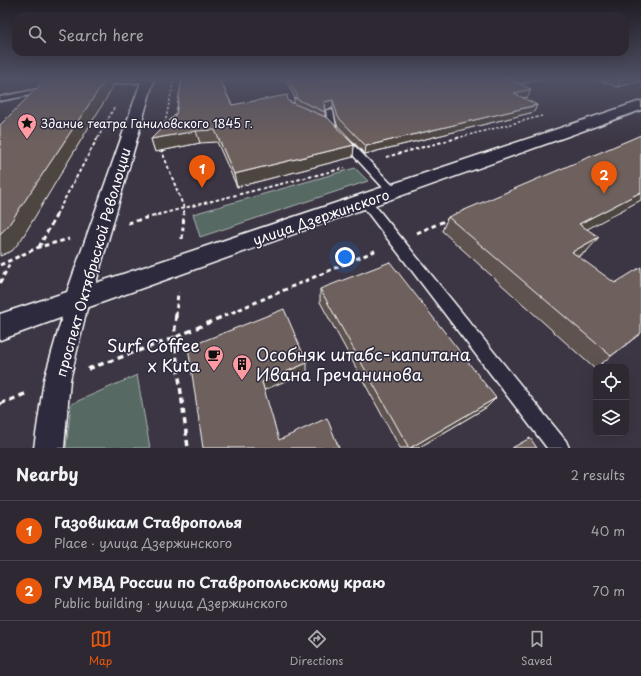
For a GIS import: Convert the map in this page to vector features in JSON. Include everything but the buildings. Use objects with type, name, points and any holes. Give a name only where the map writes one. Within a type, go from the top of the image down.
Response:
[{"type":"street","name":"проспект Октябрьской Революции","points":[[49,448],[57,380],[78,300],[100,231],[136,100]]},
{"type":"street","name":"улица Дзержинского","points":[[0,327],[641,105]]},
{"type":"lane","points":[[330,111],[332,127]]},
{"type":"lane","points":[[319,121],[332,127],[393,192]]},
{"type":"lane","points":[[366,201],[560,448]]},
{"type":"path","points":[[39,247],[129,100]]},
{"type":"path","points":[[163,131],[170,100]]},
{"type":"path","points":[[0,265],[39,247],[184,208],[366,163],[547,115]]},
{"type":"path","points":[[160,146],[184,208],[174,338],[188,448]]},
{"type":"path","points":[[0,283],[11,261]]},
{"type":"green space","points":[[355,168],[368,181],[200,237],[193,214]]},
{"type":"green space","points":[[137,375],[150,448],[66,448],[71,404]]},
{"type":"place","name":"Здание театра Ганиловского 1845 г.","points":[[27,140]]},
{"type":"place","name":"Газовикам Ставрополья","points":[[202,188]]},
{"type":"place","name":"ГУ МВД России по Ставропольскому краю","points":[[604,194]]},
{"type":"place","name":"Surf Coffee x Kuta","points":[[214,372]]},
{"type":"place","name":"Особняк штабс-капитана Ивана Гречанинова","points":[[242,381]]}]
